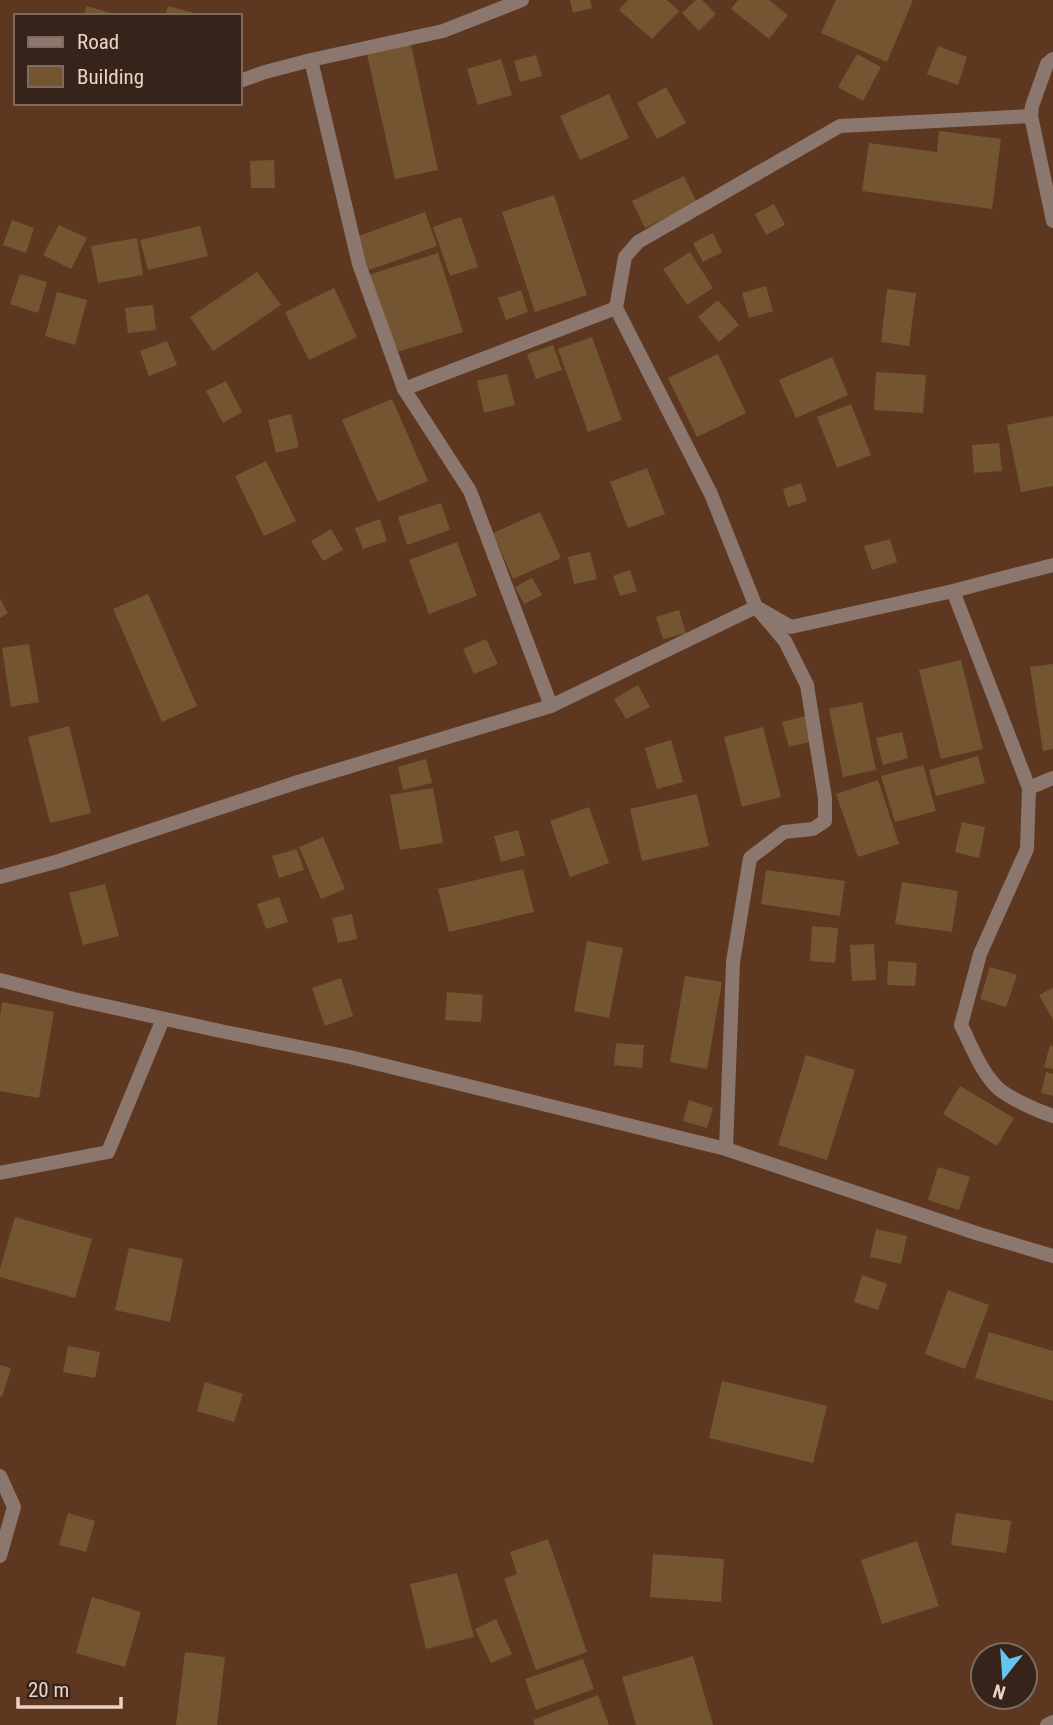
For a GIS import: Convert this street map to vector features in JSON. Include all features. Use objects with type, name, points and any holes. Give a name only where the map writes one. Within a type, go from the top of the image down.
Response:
[{"type":"street","points":[[242,81],[311,60],[443,30],[522,0]]},
{"type":"street","points":[[1053,59],[1047,64],[1031,116],[1053,221]]},
{"type":"street","points":[[311,60],[359,264],[404,389],[471,491],[551,706]]},
{"type":"street","points":[[726,1149],[733,962],[750,858],[784,832],[813,830],[825,821],[825,798],[807,685],[785,641],[756,607],[711,494],[616,308],[625,257],[638,242],[840,126],[1031,116]]},
{"type":"street","points":[[404,389],[616,308]]},
{"type":"street","points":[[756,607],[791,627],[1053,565]]},
{"type":"street","points":[[953,590],[1029,788],[1027,849],[980,954],[961,1025],[981,1066],[996,1087],[1053,1116]]},
{"type":"street","points":[[0,877],[59,861],[298,782],[551,706],[756,607]]},
{"type":"street","points":[[1029,788],[1053,778]]},
{"type":"street","points":[[0,980],[163,1019],[351,1057],[726,1149],[1053,1256]]},
{"type":"street","points":[[0,1173],[108,1152],[163,1019]]},
{"type":"street","points":[[0,1476],[14,1507],[0,1556]]},
{"type":"street","points":[[1047,1725],[1053,1723]]},
{"type":"building","points":[[570,0],[590,0],[592,8],[573,13]]},
{"type":"building","points":[[628,0],[667,0],[679,11],[652,39],[619,10]]},
{"type":"building","points":[[696,0],[702,0],[716,14],[699,31],[682,13]]},
{"type":"building","points":[[738,0],[769,0],[788,15],[769,39],[731,9]]},
{"type":"building","points":[[836,0],[913,0],[887,62],[821,33]]},
{"type":"building","points":[[87,6],[114,14],[84,14]]},
{"type":"building","points":[[168,6],[197,14],[166,14]]},
{"type":"building","points":[[410,40],[438,170],[395,179],[366,50]]},
{"type":"building","points":[[938,46],[967,57],[958,85],[927,74]]},
{"type":"building","points":[[857,54],[881,67],[863,101],[838,87]]},
{"type":"building","points":[[536,55],[542,76],[520,82],[514,61]]},
{"type":"building","points":[[501,59],[512,95],[478,105],[467,69]]},
{"type":"building","points":[[666,87],[686,123],[657,139],[637,103]]},
{"type":"building","points":[[609,94],[629,138],[580,160],[560,116]]},
{"type":"building","points":[[939,131],[1001,139],[992,209],[862,191],[869,143],[937,152]]},
{"type":"building","points":[[274,160],[275,188],[251,188],[250,161]]},
{"type":"building","points":[[684,176],[697,203],[645,228],[632,201]]},
{"type":"building","points":[[554,195],[587,295],[535,312],[502,212]]},
{"type":"building","points":[[774,204],[785,225],[766,235],[755,214]]},
{"type":"building","points":[[425,212],[437,246],[369,270],[356,237]]},
{"type":"building","points":[[461,217],[478,267],[450,276],[433,227]]},
{"type":"building","points":[[12,220],[34,228],[26,253],[3,245]]},
{"type":"building","points":[[59,225],[87,238],[71,269],[43,255]]},
{"type":"building","points":[[200,226],[208,256],[148,270],[140,240]]},
{"type":"building","points":[[713,233],[722,252],[703,262],[693,243]]},
{"type":"building","points":[[137,238],[143,275],[98,283],[91,246]]},
{"type":"building","points":[[690,252],[713,288],[687,305],[663,269]]},
{"type":"building","points":[[438,253],[463,332],[393,353],[368,275]]},
{"type":"building","points":[[257,272],[281,305],[213,351],[190,317]]},
{"type":"building","points":[[20,274],[47,282],[38,313],[10,304]]},
{"type":"building","points":[[766,286],[773,311],[749,318],[742,293]]},
{"type":"building","points":[[334,288],[357,337],[309,360],[285,312]]},
{"type":"building","points":[[887,289],[916,293],[909,346],[881,342]]},
{"type":"building","points":[[521,290],[528,312],[506,320],[498,298]]},
{"type":"building","points":[[57,292],[87,300],[75,345],[45,336]]},
{"type":"building","points":[[718,300],[739,325],[719,342],[698,317]]},
{"type":"building","points":[[153,305],[156,330],[128,333],[125,308]]},
{"type":"building","points":[[592,337],[622,420],[588,432],[558,349]]},
{"type":"building","points":[[167,341],[177,365],[149,376],[140,351]]},
{"type":"building","points":[[553,345],[562,370],[536,379],[527,354]]},
{"type":"building","points":[[718,354],[746,413],[697,437],[668,378]]},
{"type":"building","points":[[832,357],[848,395],[796,418],[779,380]]},
{"type":"building","points":[[876,372],[926,375],[923,413],[874,410]]},
{"type":"building","points":[[507,374],[515,405],[484,413],[477,381]]},
{"type":"building","points":[[226,381],[242,412],[223,423],[206,391]]},
{"type":"building","points":[[392,399],[428,481],[378,502],[342,420]]},
{"type":"building","points":[[851,404],[871,455],[837,468],[817,417]]},
{"type":"building","points":[[291,414],[299,447],[276,453],[268,420]]},
{"type":"building","points":[[1053,416],[1053,486],[1021,492],[1007,425]]},
{"type":"building","points":[[999,443],[1002,471],[974,473],[972,445]]},
{"type":"building","points":[[266,461],[296,521],[264,536],[235,476]]},
{"type":"building","points":[[647,468],[665,514],[628,528],[610,482]]},
{"type":"building","points":[[801,483],[807,501],[788,507],[783,489]]},
{"type":"building","points":[[441,503],[450,530],[407,545],[398,517]]},
{"type":"building","points":[[540,512],[561,558],[513,579],[493,533]]},
{"type":"building","points":[[380,519],[387,541],[363,549],[355,528]]},
{"type":"building","points":[[331,529],[343,550],[323,561],[311,541]]},
{"type":"building","points":[[890,539],[897,562],[872,570],[864,546]]},
{"type":"building","points":[[457,542],[477,596],[429,614],[409,560]]},
{"type":"building","points":[[590,552],[597,579],[574,584],[568,557]]},
{"type":"building","points":[[630,570],[637,591],[620,596],[613,576]]},
{"type":"building","points":[[532,578],[542,595],[524,604],[515,587]]},
{"type":"building","points":[[148,594],[197,706],[162,722],[113,609]]},
{"type":"building","points":[[0,599],[8,613],[0,618]]},
{"type":"building","points":[[679,610],[686,633],[663,639],[656,617]]},
{"type":"building","points":[[486,639],[498,664],[474,674],[463,649]]},
{"type":"building","points":[[29,644],[39,702],[11,707],[2,648]]},
{"type":"building","points":[[961,660],[983,749],[941,759],[919,670]]},
{"type":"building","points":[[1053,664],[1053,749],[1043,751],[1030,667]]},
{"type":"building","points":[[638,685],[650,707],[626,719],[614,699]]},
{"type":"building","points":[[862,702],[876,770],[843,777],[829,709]]},
{"type":"building","points":[[806,716],[813,741],[789,747],[782,722]]},
{"type":"building","points":[[69,726],[91,813],[50,823],[28,737]]},
{"type":"building","points":[[763,727],[781,797],[742,807],[724,737]]},
{"type":"building","points":[[902,732],[908,758],[883,765],[876,738]]},
{"type":"building","points":[[671,740],[683,782],[657,789],[645,748]]},
{"type":"building","points":[[978,756],[985,783],[936,796],[929,770]]},
{"type":"building","points":[[426,759],[432,783],[403,790],[398,767]]},
{"type":"building","points":[[923,765],[936,811],[895,822],[881,776]]},
{"type":"building","points":[[878,780],[899,844],[858,857],[836,794]]},
{"type":"building","points":[[433,788],[443,843],[400,850],[390,795]]},
{"type":"building","points":[[697,794],[709,846],[642,861],[630,809]]},
{"type":"building","points":[[589,807],[609,863],[570,877],[550,821]]},
{"type":"building","points":[[962,822],[985,827],[979,858],[955,852]]},
{"type":"building","points":[[518,830],[525,855],[501,862],[494,836]]},
{"type":"building","points":[[323,837],[345,889],[321,899],[299,847]]},
{"type":"building","points":[[297,849],[304,870],[279,878],[272,856]]},
{"type":"building","points":[[523,869],[534,912],[449,932],[438,889]]},
{"type":"building","points":[[766,870],[845,881],[840,916],[761,904]]},
{"type":"building","points":[[902,882],[958,891],[952,932],[895,924]]},
{"type":"building","points":[[105,884],[119,936],[83,945],[69,893]]},
{"type":"building","points":[[279,897],[288,922],[266,929],[257,904]]},
{"type":"building","points":[[352,914],[357,939],[338,943],[332,918]]},
{"type":"building","points":[[812,926],[838,928],[835,963],[810,961]]},
{"type":"building","points":[[587,941],[623,948],[609,1018],[574,1011]]},
{"type":"building","points":[[874,944],[876,980],[852,981],[850,945]]},
{"type":"building","points":[[888,961],[917,963],[915,986],[887,985]]},
{"type":"building","points":[[990,967],[1017,975],[1006,1007],[980,999]]},
{"type":"building","points":[[685,976],[722,982],[707,1069],[670,1062]]},
{"type":"building","points":[[341,978],[353,1016],[325,1026],[312,988]]},
{"type":"building","points":[[1053,988],[1053,1020],[1039,995]]},
{"type":"building","points":[[447,992],[483,995],[481,1022],[445,1020]]},
{"type":"building","points":[[2,1002],[54,1012],[39,1098],[0,1091]]},
{"type":"building","points":[[616,1043],[644,1045],[642,1068],[614,1065]]},
{"type":"building","points":[[1050,1045],[1053,1046],[1053,1069],[1044,1067]]},
{"type":"building","points":[[806,1055],[855,1070],[827,1160],[778,1145]]},
{"type":"building","points":[[1046,1072],[1053,1074],[1053,1096],[1041,1093]]},
{"type":"building","points":[[960,1086],[1014,1118],[997,1146],[943,1114]]},
{"type":"building","points":[[689,1100],[713,1108],[707,1128],[683,1121]]},
{"type":"building","points":[[938,1167],[970,1177],[959,1210],[928,1200]]},
{"type":"building","points":[[15,1217],[92,1239],[75,1298],[0,1277]]},
{"type":"building","points":[[876,1229],[907,1236],[901,1264],[870,1257]]},
{"type":"building","points":[[129,1248],[183,1259],[170,1322],[115,1310]]},
{"type":"building","points":[[862,1275],[887,1284],[878,1310],[854,1302]]},
{"type":"building","points":[[948,1290],[989,1305],[965,1369],[925,1354]]},
{"type":"building","points":[[989,1332],[1053,1351],[1053,1401],[975,1378]]},
{"type":"building","points":[[68,1346],[100,1352],[95,1378],[63,1372]]},
{"type":"building","points":[[0,1365],[11,1368],[2,1397],[0,1396]]},
{"type":"building","points":[[722,1381],[827,1406],[813,1463],[709,1438]]},
{"type":"building","points":[[205,1382],[243,1394],[234,1422],[197,1411]]},
{"type":"building","points":[[68,1513],[95,1521],[86,1552],[59,1545]]},
{"type":"building","points":[[956,1513],[1011,1521],[1006,1553],[951,1545]]},
{"type":"building","points":[[548,1539],[587,1652],[536,1670],[504,1579],[517,1574],[510,1552]]},
{"type":"building","points":[[917,1541],[939,1606],[882,1624],[861,1560]]},
{"type":"building","points":[[653,1554],[724,1559],[721,1602],[650,1597]]},
{"type":"building","points":[[457,1573],[474,1637],[426,1649],[410,1584]]},
{"type":"building","points":[[92,1597],[141,1612],[125,1667],[76,1653]]},
{"type":"building","points":[[496,1619],[512,1654],[491,1663],[475,1629]]},
{"type":"building","points":[[185,1652],[225,1657],[217,1725],[176,1725]]},
{"type":"building","points":[[693,1656],[713,1725],[636,1725],[622,1677]]},
{"type":"building","points":[[583,1659],[594,1689],[536,1710],[525,1679]]},
{"type":"building","points":[[598,1695],[609,1725],[535,1725],[533,1720]]}]
